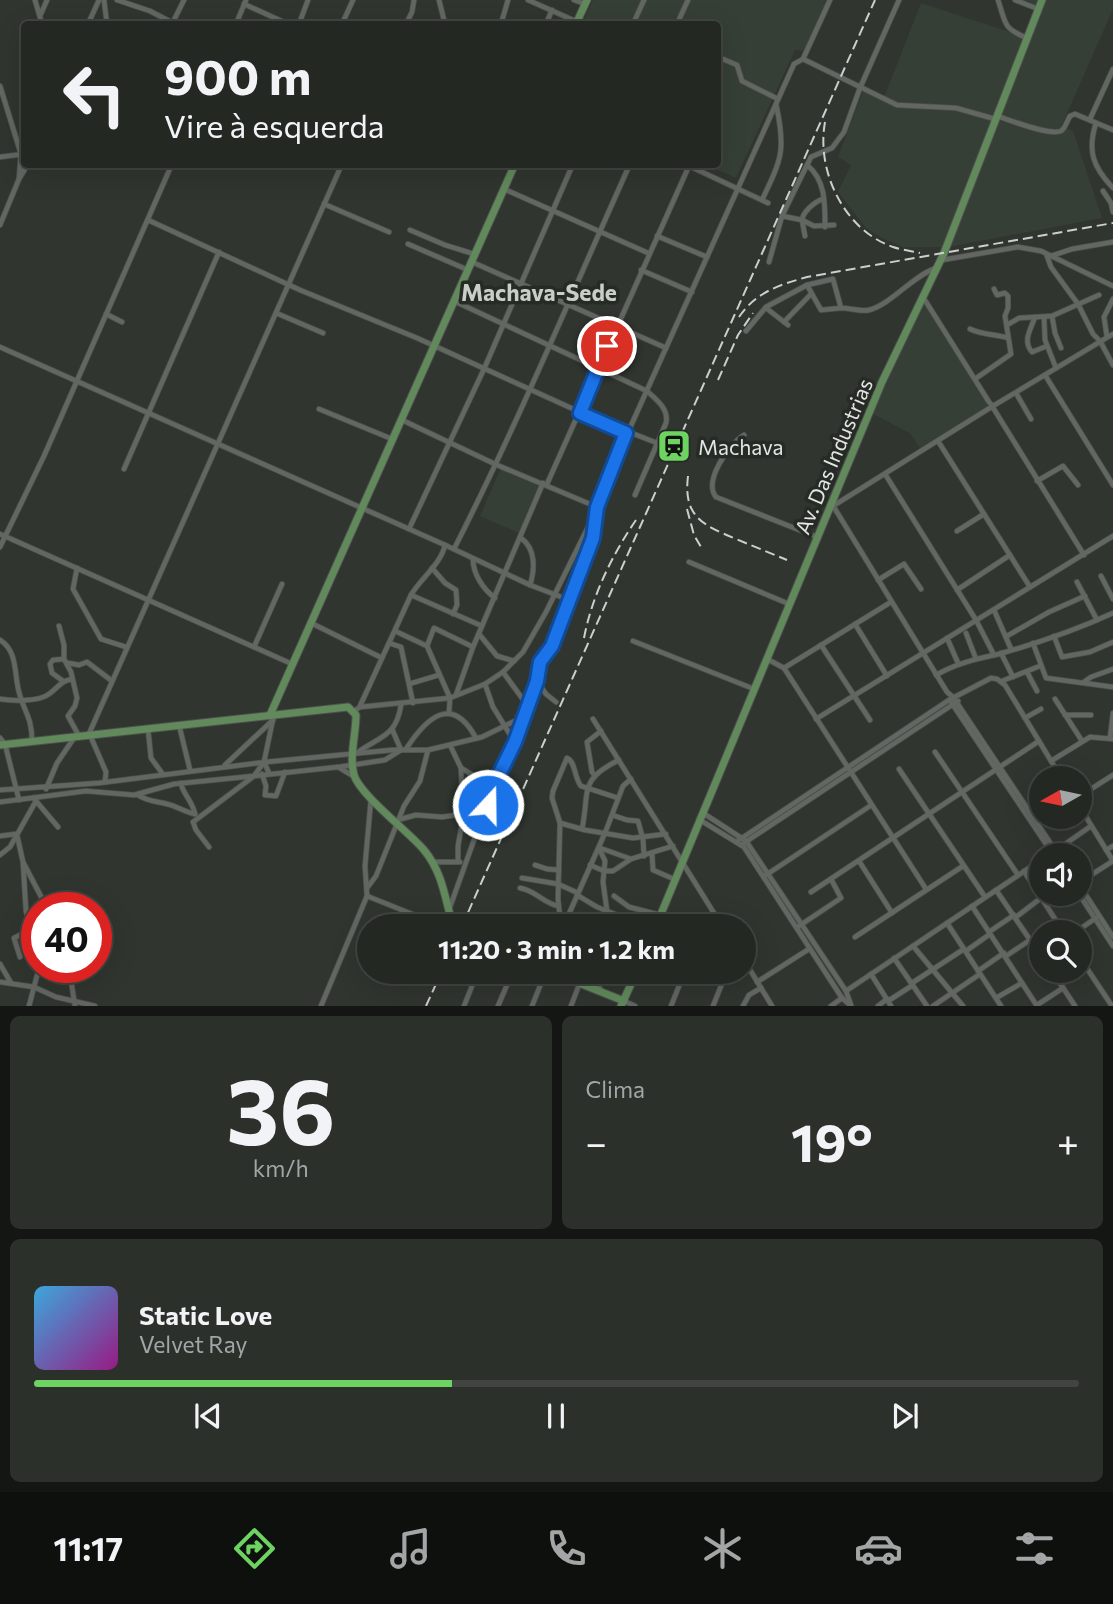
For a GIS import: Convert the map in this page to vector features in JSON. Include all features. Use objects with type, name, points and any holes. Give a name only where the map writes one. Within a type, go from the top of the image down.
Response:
[{"type":"main road","name":"Av. Das Industrias","points":[[661,914],[883,382],[944,254],[1042,0]]},
{"type":"main road","points":[[579,21],[586,2]]},
{"type":"main road","points":[[273,717],[292,664],[513,168]]},
{"type":"main road","points":[[2,742],[273,717],[342,706],[357,709],[354,776],[371,798],[399,822],[433,862],[450,914]]},
{"type":"main road","points":[[579,985],[623,1003],[632,984]]},
{"type":"street","points":[[35,0],[41,21]]},
{"type":"street","points":[[40,17],[47,0]]},
{"type":"street","points":[[89,21],[99,0]]},
{"type":"street","points":[[104,0],[107,21]]},
{"type":"street","points":[[117,0],[150,11],[168,21]]},
{"type":"street","points":[[174,21],[184,0]]},
{"type":"street","points":[[300,21],[308,0]]},
{"type":"street","points":[[344,21],[354,0]]},
{"type":"street","points":[[408,21],[414,0]]},
{"type":"street","points":[[439,0],[444,21]]},
{"type":"street","points":[[502,21],[508,0]]},
{"type":"street","points":[[528,0],[572,21]]},
{"type":"street","points":[[574,0],[586,2]]},
{"type":"street","points":[[634,21],[644,0]]},
{"type":"street","points":[[678,21],[688,0]]},
{"type":"street","points":[[803,59],[830,0]]},
{"type":"street","points":[[769,262],[782,216],[811,157],[823,153],[839,140],[846,128],[860,88],[899,0]]},
{"type":"street","points":[[998,0],[1005,25],[1013,32],[1028,38]]},
{"type":"street","points":[[1015,0],[1039,10]]},
{"type":"street","points":[[237,21],[245,2],[282,21]]},
{"type":"street","points":[[547,21],[552,10]]},
{"type":"street","points":[[721,58],[737,65],[746,84],[777,102],[782,130],[781,155],[762,200]]},
{"type":"street","points":[[357,709],[453,697],[485,684],[503,673],[523,652],[556,593],[597,509],[627,432],[794,64],[799,59],[897,105],[956,108],[1058,132],[1064,129],[1072,115],[1090,119],[1113,130]]},
{"type":"street","points":[[1090,119],[1113,69]]},
{"type":"street","points":[[0,86],[21,148]]},
{"type":"street","points":[[1096,123],[1091,153],[1098,171],[1113,188]]},
{"type":"street","points":[[0,157],[21,154]]},
{"type":"street","points":[[807,165],[820,177],[826,214],[825,227]]},
{"type":"street","points":[[19,179],[21,166]]},
{"type":"street","points":[[0,225],[26,168]]},
{"type":"street","points":[[0,547],[3,535],[76,381],[170,168]]},
{"type":"street","points":[[43,796],[57,763],[83,736],[112,681],[340,168]]},
{"type":"street","points":[[409,529],[484,369],[571,168]]},
{"type":"street","points":[[454,549],[531,392],[628,168]]},
{"type":"street","points":[[449,713],[482,626],[545,484],[580,413],[686,168]]},
{"type":"street","points":[[694,168],[768,203]]},
{"type":"street","points":[[504,189],[648,253]]},
{"type":"street","points":[[1103,191],[1112,202],[1113,212]]},
{"type":"street","points":[[805,236],[803,215],[823,199]]},
{"type":"street","points":[[324,204],[389,232]]},
{"type":"street","points":[[782,216],[802,220],[814,226],[834,225]]},
{"type":"street","points":[[148,220],[531,392],[657,443]]},
{"type":"street","points":[[410,230],[666,348]]},
{"type":"street","points":[[657,236],[707,257]]},
{"type":"street","points":[[1049,255],[1113,242]]},
{"type":"street","points":[[408,244],[468,271]]},
{"type":"street","points":[[807,285],[823,311],[841,308],[863,310],[873,308],[937,264],[1009,247],[1049,255],[1113,286]]},
{"type":"street","points":[[124,469],[219,252]]},
{"type":"street","points":[[1049,255],[1051,267],[1078,304],[1113,365]]},
{"type":"street","points":[[641,270],[692,292]]},
{"type":"street","points":[[746,331],[765,308],[807,285],[833,279],[841,308]]},
{"type":"street","points":[[975,379],[1010,356],[1007,294],[997,295],[994,289]]},
{"type":"street","points":[[765,308],[786,324],[811,294]]},
{"type":"street","points":[[1007,325],[1019,318],[1052,316],[1099,295]]},
{"type":"street","points":[[923,297],[1084,555]]},
{"type":"street","points":[[1047,843],[936,675],[833,504],[1110,335],[1104,317],[1113,299]]},
{"type":"street","points":[[454,301],[647,391],[660,404],[667,417],[635,495]]},
{"type":"street","points":[[276,313],[323,333]]},
{"type":"street","points":[[106,314],[122,322]]},
{"type":"street","points":[[1052,316],[1061,348]]},
{"type":"street","points":[[1035,317],[1027,337],[1028,348],[1032,352],[1047,346]]},
{"type":"street","points":[[1044,317],[1044,335],[1056,368]]},
{"type":"street","points":[[970,329],[1008,338]]},
{"type":"street","points":[[0,347],[530,585],[569,600]]},
{"type":"street","points":[[1045,375],[1113,485]]},
{"type":"street","points":[[1016,393],[1031,419]]},
{"type":"street","points":[[319,409],[393,439]]},
{"type":"street","points":[[401,419],[597,509]]},
{"type":"street","points":[[744,435],[725,452],[711,484],[712,494],[818,538]]},
{"type":"street","points":[[938,441],[1030,587]]},
{"type":"street","points":[[1037,481],[1064,466],[1078,485]]},
{"type":"street","points":[[885,474],[976,621],[994,655]]},
{"type":"street","points":[[449,908],[461,863],[482,822],[493,787],[515,742],[537,681],[540,662],[552,646],[593,538],[597,509]]},
{"type":"street","points":[[828,514],[841,520]]},
{"type":"street","points":[[957,531],[984,514]]},
{"type":"street","points":[[3,535],[292,664]]},
{"type":"street","points":[[816,719],[1113,536]]},
{"type":"street","points":[[521,538],[528,544],[533,562],[534,571],[530,585]]},
{"type":"street","points":[[357,709],[411,595],[419,581],[432,568],[445,545]]},
{"type":"street","points":[[957,590],[1010,555]]},
{"type":"street","points":[[473,559],[481,583],[495,598]]},
{"type":"street","points":[[689,562],[790,604]]},
{"type":"street","points":[[878,580],[904,564],[921,589]]},
{"type":"street","points":[[77,568],[73,589],[101,639],[126,648]]},
{"type":"street","points":[[432,568],[445,583],[456,590],[457,605],[453,614]]},
{"type":"street","points":[[1101,576],[1113,599]]},
{"type":"street","points":[[1077,582],[1097,620]]},
{"type":"street","points":[[254,647],[282,584]]},
{"type":"street","points":[[411,595],[482,626]]},
{"type":"street","points":[[1007,636],[1085,596]]},
{"type":"street","points":[[784,668],[891,602]]},
{"type":"street","points":[[994,610],[1011,649]]},
{"type":"street","points":[[936,675],[958,663],[1002,653],[1078,629],[1113,613]]},
{"type":"street","points":[[310,623],[382,658]]},
{"type":"street","points":[[855,624],[887,676]]},
{"type":"street","points":[[59,626],[76,702],[68,716],[106,772],[105,782]]},
{"type":"street","points":[[426,646],[434,628],[473,647]]},
{"type":"street","points":[[395,631],[426,646],[453,697]]},
{"type":"street","points":[[967,633],[976,659]]},
{"type":"street","points":[[479,634],[497,656],[515,662]]},
{"type":"street","points":[[1054,636],[1060,656],[1063,657],[1090,652],[1113,642]]},
{"type":"street","points":[[947,638],[958,663]]},
{"type":"street","points":[[0,640],[9,651],[17,671],[18,691],[30,719],[32,741]]},
{"type":"street","points":[[633,641],[755,689]]},
{"type":"street","points":[[389,643],[401,647],[413,704]]},
{"type":"street","points":[[1032,643],[1046,678],[1113,687]]},
{"type":"street","points":[[821,645],[870,720]]},
{"type":"street","points":[[1002,653],[1013,677]]},
{"type":"street","points":[[767,659],[784,668],[926,890]]},
{"type":"street","points":[[63,681],[52,673],[50,664],[53,660],[79,665],[87,662],[112,681]]},
{"type":"street","points":[[741,841],[991,678],[1002,681],[1040,666]]},
{"type":"street","points":[[1084,682],[1113,669]]},
{"type":"street","points":[[1027,672],[1037,691]]},
{"type":"street","points":[[503,673],[527,706]]},
{"type":"street","points":[[409,684],[439,675]]},
{"type":"street","points":[[0,699],[46,696],[63,681],[72,679]]},
{"type":"street","points":[[537,681],[555,702]]},
{"type":"street","points":[[1002,681],[1054,766]]},
{"type":"street","points":[[485,684],[493,707],[515,742]]},
{"type":"street","points":[[1055,699],[1082,741]]},
{"type":"street","points":[[355,754],[377,742],[392,729],[398,719],[401,705]]},
{"type":"street","points":[[1025,718],[1041,709]]},
{"type":"street","points":[[0,802],[95,791],[138,794],[181,783],[385,760],[404,750],[429,720],[442,713],[449,713],[467,724],[476,738]]},
{"type":"street","points":[[1051,761],[1093,736],[1111,738],[1113,713]]},
{"type":"street","points":[[1065,715],[1091,715]]},
{"type":"street","points":[[209,847],[193,822],[196,816],[254,776],[264,762],[273,717]]},
{"type":"street","points":[[224,766],[273,717]]},
{"type":"street","points":[[0,790],[105,782],[264,762],[428,750],[476,738],[504,728],[523,717]]},
{"type":"street","points":[[593,719],[684,861],[714,914]]},
{"type":"street","points":[[179,725],[190,770]]},
{"type":"street","points":[[148,729],[152,758],[162,774]]},
{"type":"street","points":[[392,729],[404,750]]},
{"type":"street","points":[[595,776],[587,742],[601,731]]},
{"type":"street","points":[[811,892],[1039,741]]},
{"type":"street","points":[[2,742],[19,800]]},
{"type":"street","points":[[450,745],[461,768],[463,814]]},
{"type":"street","points":[[367,888],[376,876],[404,806],[419,781],[428,750]]},
{"type":"street","points":[[935,752],[1018,875]]},
{"type":"street","points":[[320,758],[354,776]]},
{"type":"street","points":[[558,914],[560,823],[552,798],[567,758],[572,761],[578,782],[586,788],[618,798]]},
{"type":"street","points":[[582,829],[586,788],[595,776],[619,760]]},
{"type":"street","points":[[264,762],[269,773]]},
{"type":"street","points":[[461,768],[493,787]]},
{"type":"street","points":[[899,769],[985,897]]},
{"type":"street","points":[[262,774],[266,786],[265,795],[276,796],[285,772]]},
{"type":"street","points":[[1092,789],[1112,778]]},
{"type":"street","points":[[569,914],[623,786],[631,779]]},
{"type":"street","points":[[181,783],[182,790],[192,802],[196,816]]},
{"type":"street","points":[[138,794],[153,803],[169,804],[196,816]]},
{"type":"street","points":[[321,1006],[366,896],[365,866],[371,798]]},
{"type":"street","points":[[34,799],[58,827]]},
{"type":"street","points":[[0,855],[10,847],[34,799]]},
{"type":"street","points":[[765,876],[870,806]]},
{"type":"street","points":[[399,822],[416,816],[442,817],[463,814],[482,822]]},
{"type":"street","points":[[612,815],[637,820],[643,839],[644,856]]},
{"type":"street","points":[[701,816],[741,841],[765,876],[822,962],[842,998],[851,1006],[845,991],[822,962],[809,949],[798,926]]},
{"type":"street","points":[[560,823],[643,839],[666,834]]},
{"type":"street","points":[[461,863],[458,846],[462,824]]},
{"type":"street","points":[[1092,829],[1113,861],[1092,876]]},
{"type":"street","points":[[1069,843],[1087,830]]},
{"type":"street","points":[[0,836],[17,834]]},
{"type":"street","points":[[17,834],[23,862],[25,892]]},
{"type":"street","points":[[590,864],[604,870],[616,870],[631,859],[673,846]]},
{"type":"street","points":[[1106,850],[1113,846]]},
{"type":"street","points":[[599,848],[631,859]]},
{"type":"street","points":[[599,848],[605,861],[603,882],[612,913]]},
{"type":"street","points":[[652,853],[653,870],[676,880]]},
{"type":"street","points":[[859,861],[892,913]]},
{"type":"street","points":[[23,862],[39,892]]},
{"type":"street","points":[[433,862],[461,863]]},
{"type":"street","points":[[535,864],[559,870]]},
{"type":"street","points":[[855,937],[963,866]]},
{"type":"street","points":[[845,991],[1029,868]]},
{"type":"street","points":[[1024,871],[1029,879]]},
{"type":"street","points":[[522,878],[558,884],[612,913]]},
{"type":"street","points":[[798,926],[841,898],[831,879]]},
{"type":"street","points":[[520,888],[529,890],[548,904],[558,905]]},
{"type":"street","points":[[996,890],[1029,938]]},
{"type":"street","points":[[366,896],[412,914]]},
{"type":"street","points":[[614,896],[629,907],[653,914]]},
{"type":"street","points":[[972,906],[1037,1005],[1065,983]]},
{"type":"street","points":[[878,1006],[889,1002],[932,970],[1029,906]]},
{"type":"street","points":[[1088,906],[1113,937]]},
{"type":"street","points":[[1091,906],[1113,946]]},
{"type":"street","points":[[1092,920],[1097,917]]},
{"type":"street","points":[[947,923],[998,1002]]},
{"type":"street","points":[[20,957],[14,938],[21,934]]},
{"type":"street","points":[[933,1006],[1005,954],[1029,941]]},
{"type":"street","points":[[913,946],[964,1006]]},
{"type":"street","points":[[772,1006],[757,982],[809,949]]},
{"type":"street","points":[[894,958],[926,1005]]},
{"type":"street","points":[[0,964],[11,984]]},
{"type":"street","points":[[871,974],[889,1002]]},
{"type":"street","points":[[1092,977],[1112,1006]]},
{"type":"street","points":[[0,982],[34,987],[74,1003],[95,1006]]},
{"type":"street","points":[[23,1006],[30,1003],[35,983]]},
{"type":"street","points":[[71,983],[74,1003]]},
{"type":"street","points":[[991,1006],[1022,983]]},
{"type":"street","points":[[1060,983],[1074,1006]]},
{"type":"street","points":[[464,1006],[473,984]]},
{"type":"street","points":[[498,1006],[507,984]]},
{"type":"street","points":[[532,1006],[541,984]]},
{"type":"street","points":[[597,984],[604,993]]},
{"type":"street","points":[[671,1006],[680,984]]},
{"type":"street","points":[[713,1006],[722,984]]},
{"type":"street","points":[[571,1006],[579,985]]},
{"type":"street","points":[[743,1006],[749,996],[761,988]]},
{"type":"street","points":[[831,1006],[842,998]]},
{"type":"street","points":[[623,1003],[635,1006]]},
{"type":"shaded area","points":[[593,0],[828,0],[805,51],[795,50],[736,178],[714,168],[721,168],[721,21],[583,21]]},
{"type":"shaded area","points":[[1018,0],[1113,0],[1113,9],[1061,127],[1073,131],[1102,218],[948,247],[903,247],[882,238],[866,228],[838,192],[851,165],[838,157],[863,91],[885,95],[921,3],[1028,38],[1040,9]]},
{"type":"shaded area","points":[[925,304],[988,403],[987,407],[920,448],[910,433],[873,414],[920,306]]},
{"type":"shaded area","points":[[501,468],[542,486],[521,534],[480,516]]},
{"type":"railway","points":[[467,914],[875,0]]},
{"type":"railway","points":[[825,122],[825,160],[837,196],[848,213],[876,239],[893,247],[920,253]]},
{"type":"railway","points":[[739,317],[761,295],[807,277],[1113,223]]},
{"type":"railway","points":[[718,380],[738,335],[753,313]]},
{"type":"railway","points":[[688,476],[687,490],[692,510],[705,524],[787,560]]},
{"type":"railway","points":[[687,509],[694,535],[701,547]]},
{"type":"railway","points":[[584,638],[604,576],[636,520]]},
{"type":"railway","points":[[426,1006],[436,984]]},
{"type":"place","name":"Machava","points":[[674,446]]},
{"type":"district","name":"Machava-Sede","points":[[539,292]]},
{"type":"route","points":[[488,805],[493,787],[515,742],[537,681],[540,662],[552,646],[593,538],[597,507],[626,433],[580,413],[607,346]]}]
